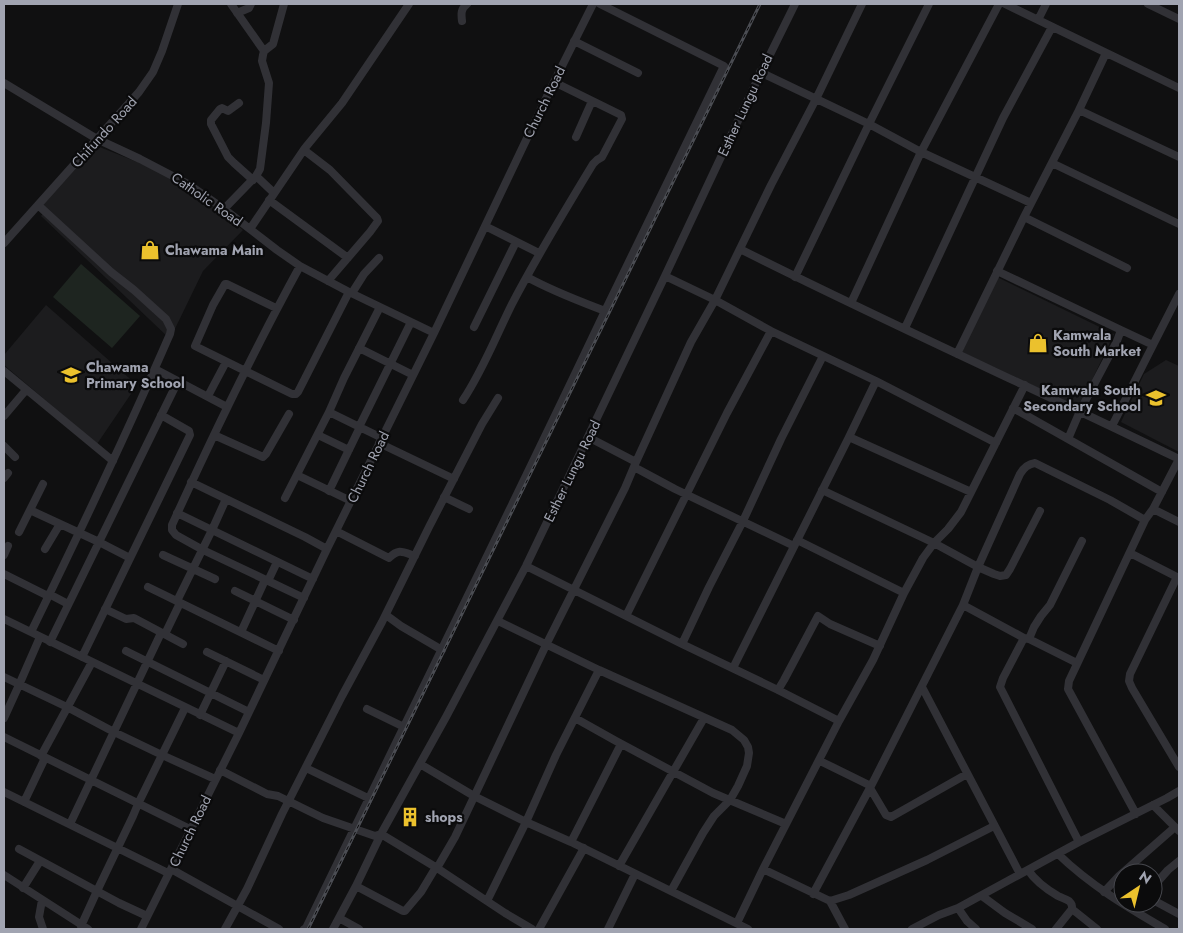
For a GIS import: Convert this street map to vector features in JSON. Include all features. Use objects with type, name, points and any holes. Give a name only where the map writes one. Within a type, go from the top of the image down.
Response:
[{"type":"street","name":"Chifundo Road","points":[[4,243],[139,92],[153,72],[178,4]]},
{"type":"street","points":[[230,4],[264,51]]},
{"type":"street","points":[[237,14],[249,8],[251,4]]},
{"type":"street","points":[[224,209],[255,178],[260,170],[268,90],[268,77],[262,61],[264,51],[273,44],[284,4]]},
{"type":"street","points":[[250,229],[304,150],[342,103],[410,4]]},
{"type":"street","points":[[462,21],[462,10],[467,4]]},
{"type":"street","name":"Church Road","points":[[141,929],[239,733],[593,4]]},
{"type":"street","points":[[304,929],[499,535],[724,66],[600,4]]},
{"type":"street","name":"Esther Lungu Road","points":[[334,929],[380,834],[498,622],[526,566],[760,72],[795,4]]},
{"type":"street","points":[[356,886],[405,911],[421,892],[455,838],[573,589],[625,488],[691,342],[740,249],[862,4]]},
{"type":"street","points":[[796,277],[929,4]]},
{"type":"street","points":[[851,303],[921,152],[999,4]]},
{"type":"street","points":[[1005,4],[1179,88]]},
{"type":"street","points":[[1038,20],[1046,4]]},
{"type":"street","points":[[1148,4],[1179,19]]},
{"type":"street","points":[[905,328],[1003,118],[1052,27]]},
{"type":"street","points":[[574,41],[638,73]]},
{"type":"street","points":[[957,354],[1106,53]]},
{"type":"street","points":[[760,72],[869,124],[921,152],[1031,203]]},
{"type":"street","points":[[463,400],[539,253],[593,164],[602,157],[622,119],[621,115],[554,82]]},
{"type":"street","name":"Catholic Road","points":[[4,83],[97,139],[188,184],[300,266],[434,333]]},
{"type":"street","points":[[576,137],[592,101]]},
{"type":"street","points":[[239,102],[228,111],[220,108],[211,120],[211,124],[228,157],[274,193]]},
{"type":"street","points":[[1079,110],[1179,157]]},
{"type":"street","points":[[304,150],[330,170],[378,221],[328,281]]},
{"type":"street","points":[[1052,163],[1179,224]]},
{"type":"street","points":[[269,200],[348,258]]},
{"type":"street","points":[[31,632],[113,461],[171,329],[166,319],[38,205]]},
{"type":"street","points":[[1024,216],[1127,268]]},
{"type":"street","points":[[485,226],[539,253]]},
{"type":"street","points":[[474,327],[516,242]]},
{"type":"street","points":[[740,249],[1179,459],[1153,509],[1145,520],[1077,663],[1069,681],[1068,689],[1136,814]]},
{"type":"street","points":[[276,308],[225,284],[213,305],[195,346],[292,394],[296,394],[350,292],[379,258]]},
{"type":"street","points":[[300,266],[276,308],[227,407],[177,513],[172,530],[176,535],[203,550],[304,598]]},
{"type":"street","points":[[997,271],[1153,345]]},
{"type":"street","points":[[665,276],[770,331],[996,443]]},
{"type":"street","points":[[527,277],[578,301],[605,311]]},
{"type":"street","points":[[1112,426],[1179,294]]},
{"type":"street","points":[[285,498],[380,307]]},
{"type":"street","points":[[329,491],[411,322]]},
{"type":"street","points":[[1068,439],[1121,330]]},
{"type":"street","points":[[626,616],[770,331]]},
{"type":"street","points":[[359,348],[413,375]]},
{"type":"street","points":[[682,644],[823,356]]},
{"type":"street","points":[[208,396],[226,362]]},
{"type":"street","points":[[155,368],[227,407]]},
{"type":"street","points":[[4,371],[113,461]]},
{"type":"street","points":[[50,642],[178,381]]},
{"type":"street","points":[[733,668],[876,382]]},
{"type":"street","points":[[738,923],[763,869],[839,721],[873,660],[923,558],[962,512],[1025,384]]},
{"type":"street","points":[[4,416],[26,390]]},
{"type":"street","points":[[225,929],[238,907],[288,802],[342,696],[416,556],[444,496],[498,398]]},
{"type":"street","points":[[1013,408],[1162,492]]},
{"type":"street","points":[[329,412],[454,479]]},
{"type":"street","points":[[214,435],[263,457],[289,414]]},
{"type":"street","points":[[82,657],[190,435],[189,431],[161,416]]},
{"type":"street","points":[[318,435],[348,450]]},
{"type":"street","points":[[588,437],[687,494],[743,522],[795,543],[904,594]]},
{"type":"street","points":[[849,437],[971,492]]},
{"type":"street","points":[[4,446],[15,456]]},
{"type":"street","points":[[813,894],[871,787],[964,606],[978,567],[1024,467],[1036,463],[1110,500],[1145,520]]},
{"type":"street","points":[[297,475],[351,501]]},
{"type":"street","points":[[191,482],[305,537],[327,550]]},
{"type":"street","points":[[19,532],[43,484]]},
{"type":"street","points":[[822,490],[1000,576],[1006,574],[1010,569],[1040,511]]},
{"type":"street","points":[[444,496],[469,509]]},
{"type":"street","points":[[70,824],[136,684],[179,602],[226,499]]},
{"type":"street","points":[[1153,509],[1179,522]]},
{"type":"street","points":[[30,510],[130,558]]},
{"type":"street","points":[[177,513],[313,579]]},
{"type":"street","points":[[45,549],[60,524]]},
{"type":"street","points":[[336,531],[387,558],[399,551],[416,556]]},
{"type":"street","points":[[1079,842],[1000,687],[1003,678],[1026,638],[1050,606],[1082,541]]},
{"type":"street","points":[[4,555],[8,546]]},
{"type":"street","points":[[1130,553],[1178,577],[1130,674],[1129,681],[1179,767]]},
{"type":"street","points":[[163,555],[216,579]]},
{"type":"street","points":[[241,632],[266,580],[277,562]]},
{"type":"street","points":[[526,566],[839,721]]},
{"type":"street","points":[[4,574],[68,604]]},
{"type":"street","points":[[148,587],[279,651]]},
{"type":"street","points":[[236,590],[294,620]]},
{"type":"street","points":[[964,606],[1077,663]]},
{"type":"street","points":[[105,609],[126,619],[134,618],[183,644]]},
{"type":"street","points":[[386,615],[442,650]]},
{"type":"street","points":[[778,690],[818,616],[830,624],[880,646]]},
{"type":"street","points":[[4,619],[239,733]]},
{"type":"street","points":[[498,622],[732,730],[744,740],[749,752],[747,766],[738,786],[730,800],[714,816],[671,891]]},
{"type":"street","points":[[4,718],[40,637]]},
{"type":"street","points":[[126,651],[249,712]]},
{"type":"street","points":[[207,652],[264,680]]},
{"type":"street","points":[[200,715],[226,661]]},
{"type":"street","points":[[24,802],[67,707],[92,662]]},
{"type":"street","points":[[486,901],[599,670]]},
{"type":"street","points":[[4,677],[162,756],[215,779]]},
{"type":"street","points":[[922,687],[1020,874]]},
{"type":"street","points":[[4,875],[85,928],[97,891],[185,708]]},
{"type":"street","points":[[367,709],[404,728]]},
{"type":"street","points":[[575,718],[713,793],[786,824]]},
{"type":"street","points":[[619,866],[704,718]]},
{"type":"street","points":[[4,737],[190,829]]},
{"type":"street","points":[[571,842],[621,744]]},
{"type":"street","points":[[820,761],[871,787],[886,815],[890,817],[967,774]]},
{"type":"street","points":[[420,764],[474,796],[748,929]]},
{"type":"street","points":[[306,768],[368,798]]},
{"type":"street","points":[[220,770],[267,794],[278,796],[323,818],[375,836],[380,834],[437,867],[521,926],[532,929]]},
{"type":"street","points":[[912,929],[982,896],[1079,842],[1179,791]]},
{"type":"street","points":[[4,792],[117,848],[170,871],[279,929]]},
{"type":"street","points":[[1104,892],[1119,876],[1177,829],[1154,805]]},
{"type":"street","points":[[830,901],[849,895],[927,860],[994,826]]},
{"type":"street","points":[[539,929],[584,848]]},
{"type":"street","points":[[19,849],[148,916]]},
{"type":"street","points":[[1058,854],[1073,869],[1104,892],[1165,929]]},
{"type":"street","points":[[23,888],[40,861]]},
{"type":"street","points":[[1163,876],[1179,861]]},
{"type":"street","points":[[763,869],[830,901],[846,929]]},
{"type":"street","points":[[1028,870],[1034,879],[1044,887],[1070,902],[1072,909],[1097,929]]},
{"type":"street","points":[[611,928],[635,874]]},
{"type":"street","points":[[982,896],[1032,929]]},
{"type":"street","points":[[42,900],[39,917],[43,929]]},
{"type":"street","points":[[1163,905],[1179,914]]},
{"type":"street","points":[[958,908],[967,921],[976,929]]},
{"type":"street","points":[[1056,929],[1072,909]]},
{"type":"street","points":[[339,918],[359,929]]},
{"type":"street","points":[[923,923],[930,929]]},
{"type":"shaded area","name":"Chawama Main","points":[[97,146],[165,173],[220,211],[243,230],[203,271],[170,339],[41,216],[47,209],[42,205]]},
{"type":"shaded area","points":[[81,264],[140,316],[112,348],[53,297]]},
{"type":"shaded area","name":"Kamwala South Market","points":[[997,277],[1114,334],[1079,407],[962,352]]},
{"type":"shaded area","name":"Chawama Primary School","points":[[46,305],[137,385],[97,444],[4,365],[4,355]]},
{"type":"shaded area","name":"Kamwala South Secondary School","points":[[1166,360],[1179,366],[1179,452],[1121,422],[1144,374]]},
{"type":"railway","points":[[308,929],[760,4]]},
{"type":"place","name":"Chawama Main","points":[[150,250]]},
{"type":"place","name":"Kamwala South Market","points":[[1038,343]]},
{"type":"place","name":"Chawama Primary School","points":[[71,375]]},
{"type":"place","name":"Kamwala South Secondary School","points":[[1156,398]]},
{"type":"place","name":"shops","points":[[410,817]]}]
